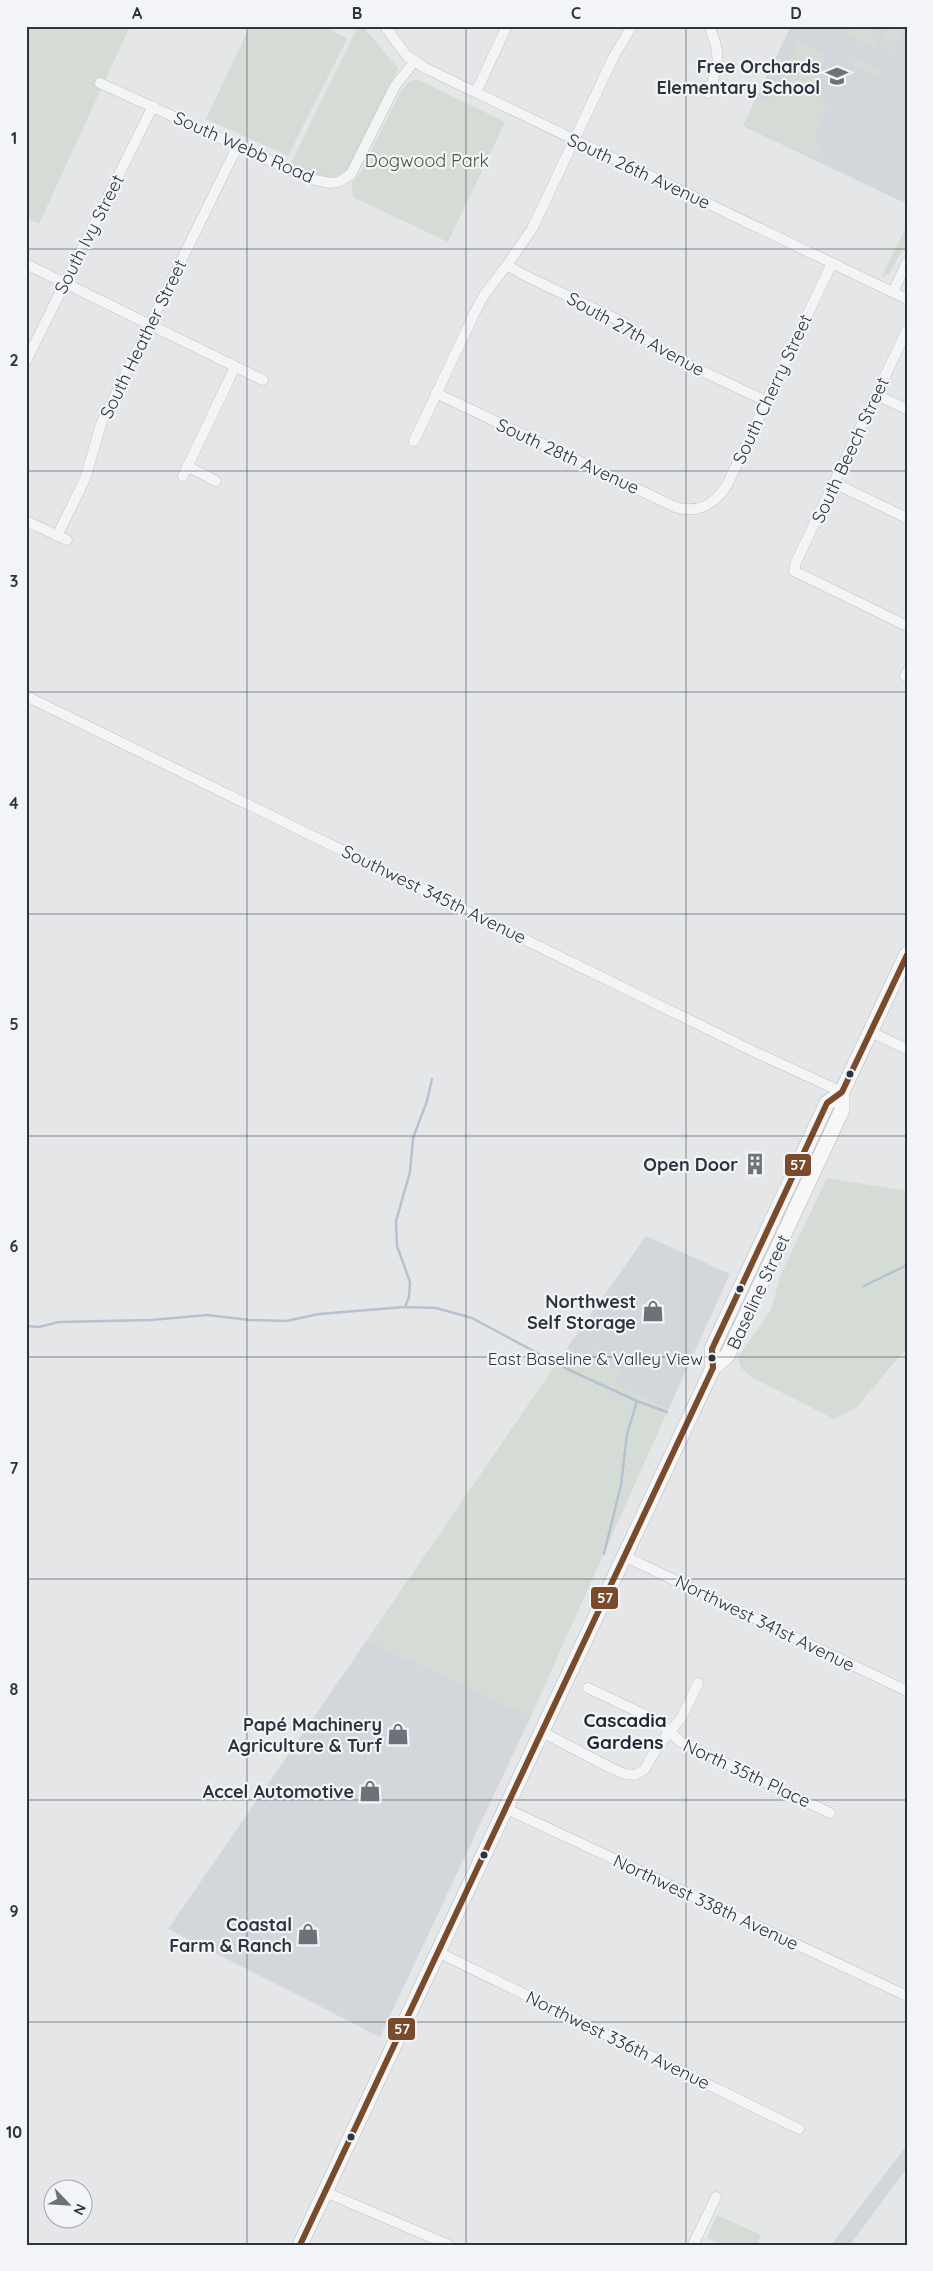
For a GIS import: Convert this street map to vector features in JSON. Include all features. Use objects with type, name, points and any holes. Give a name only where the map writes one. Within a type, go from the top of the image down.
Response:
[{"type":"highway","name":"Baseline Street","points":[[300,2245],[713,1368],[728,1356],[842,1110],[842,1092],[907,954]]},
{"type":"street","name":"South 26th Avenue","points":[[385,26],[402,50],[414,62],[907,299]]},
{"type":"street","points":[[476,92],[507,26]]},
{"type":"street","points":[[414,441],[484,295],[508,265],[532,229],[614,56],[632,26]]},
{"type":"street","points":[[708,26],[718,53],[718,65],[708,93]]},
{"type":"street","name":"South Webb Road","points":[[100,83],[310,179],[330,183],[339,182],[356,168],[395,86],[414,62]]},
{"type":"street","name":"South Ivy Street","points":[[26,361],[64,282],[87,242],[153,106]]},
{"type":"street","name":"South Heather Street","points":[[26,521],[62,538],[85,479],[101,424],[238,146]]},
{"type":"street","name":"South Cherry Street","points":[[702,508],[716,499],[727,485],[832,262]]},
{"type":"street","points":[[893,292],[907,262]]},
{"type":"street","points":[[26,264],[263,380]]},
{"type":"street","name":"South 27th Avenue","points":[[508,265],[522,274],[624,323],[670,356],[766,401]]},
{"type":"street","name":"South Beech Street","points":[[907,330],[796,562],[794,571],[907,626]]},
{"type":"street","points":[[216,480],[185,471],[235,367]]},
{"type":"street","name":"South 28th Avenue","points":[[436,393],[675,507],[693,510],[702,508]]},
{"type":"street","points":[[876,395],[907,409]]},
{"type":"street","points":[[834,483],[907,518]]},
{"type":"street","name":"Southwest 345th Avenue","points":[[26,696],[759,1054],[842,1092]]},
{"type":"street","points":[[870,1032],[907,1049]]},
{"type":"street","name":"Northwest 341st Avenue","points":[[624,1556],[907,1691]]},
{"type":"street","points":[[542,1732],[630,1775],[638,1774],[644,1770],[654,1751],[682,1717],[698,1683]]},
{"type":"street","name":"North 35th Place","points":[[588,1688],[658,1721],[680,1742],[830,1812]]},
{"type":"street","name":"Northwest 338th Avenue","points":[[505,1808],[907,1996]]},
{"type":"street","name":"Northwest 336th Avenue","points":[[438,1952],[798,2128]]},
{"type":"street","points":[[325,2192],[449,2245]]},
{"type":"street","points":[[693,2245],[716,2196]]},
{"type":"shaded area","name":"Free Orchards Elementary School","points":[[791,26],[907,26],[907,204],[743,126]]},
{"type":"shaded area","name":"Northwest Self Storage","points":[[646,1236],[730,1274],[668,1410],[614,1385],[620,1372],[567,1348]]},
{"type":"shaded area","points":[[367,1640],[531,1716],[380,2037],[168,1929]]},
{"type":"shaded area","points":[[907,2145],[907,2168],[850,2245],[831,2245]]},
{"type":"green space","points":[[26,26],[130,26],[39,224],[26,218]]},
{"type":"green space","points":[[250,26],[325,26],[347,39],[288,156],[206,119]]},
{"type":"green space","name":"Dogwood Park","points":[[358,26],[362,26],[398,68],[350,170],[327,178],[312,176],[289,167]]},
{"type":"green space","points":[[850,26],[868,26],[881,33],[874,48],[846,35]]},
{"type":"green space","points":[[876,26],[904,26],[892,51],[879,45],[886,31]]},
{"type":"green space","points":[[799,41],[826,56],[809,93],[824,100],[826,104],[815,137],[816,144],[821,151],[816,159],[744,125],[758,97],[769,102]]},
{"type":"green space","points":[[856,57],[883,70],[880,78],[852,66]]},
{"type":"green space","name":"Dogwood Park","points":[[419,80],[505,122],[448,242],[353,197],[352,183],[360,173],[400,93],[408,83]]},
{"type":"green space","points":[[907,225],[907,242],[889,274],[881,278]]},
{"type":"green space","points":[[827,1178],[907,1191],[907,1350],[902,1353],[857,1407],[834,1419],[755,1379],[741,1368],[738,1357],[771,1310],[781,1274]]},
{"type":"green space","points":[[567,1348],[620,1372],[614,1385],[668,1410],[531,1716],[367,1640]]},
{"type":"green space","points":[[717,2215],[761,2235],[756,2245],[723,2245],[707,2238]]},
{"type":"waterway","points":[[405,1307],[409,1297],[410,1282],[397,1246],[396,1221],[410,1172],[413,1138],[427,1101],[432,1079]]},
{"type":"waterway","points":[[864,1286],[907,1265]]},
{"type":"waterway","points":[[26,1326],[39,1327],[59,1322],[151,1320],[207,1315],[250,1320],[286,1321],[319,1314],[405,1307],[436,1308],[472,1318],[567,1369],[637,1401],[667,1412]]},
{"type":"waterway","points":[[604,1554],[621,1485],[627,1434],[637,1401]]},
{"type":"transit line","name":"57","points":[[300,2245],[713,1368],[712,1349],[827,1103],[842,1092],[907,955]]},
{"type":"place","name":"Free Orchards Elementary School","points":[[837,76]]},
{"type":"place","name":"Open Door","points":[[755,1164]]},
{"type":"place","name":"Northwest Self Storage","points":[[653,1311]]},
{"type":"place","name":"East Baseline & Valley View","points":[[712,1358]]},
{"type":"place","name":"Papé Machinery Agriculture & Turf","points":[[398,1734]]},
{"type":"place","name":"Accel Automotive","points":[[370,1791]]},
{"type":"place","name":"Coastal Farm & Ranch","points":[[308,1934]]},
{"type":"district","name":"Cascadia Gardens","points":[[625,1731]]}]
